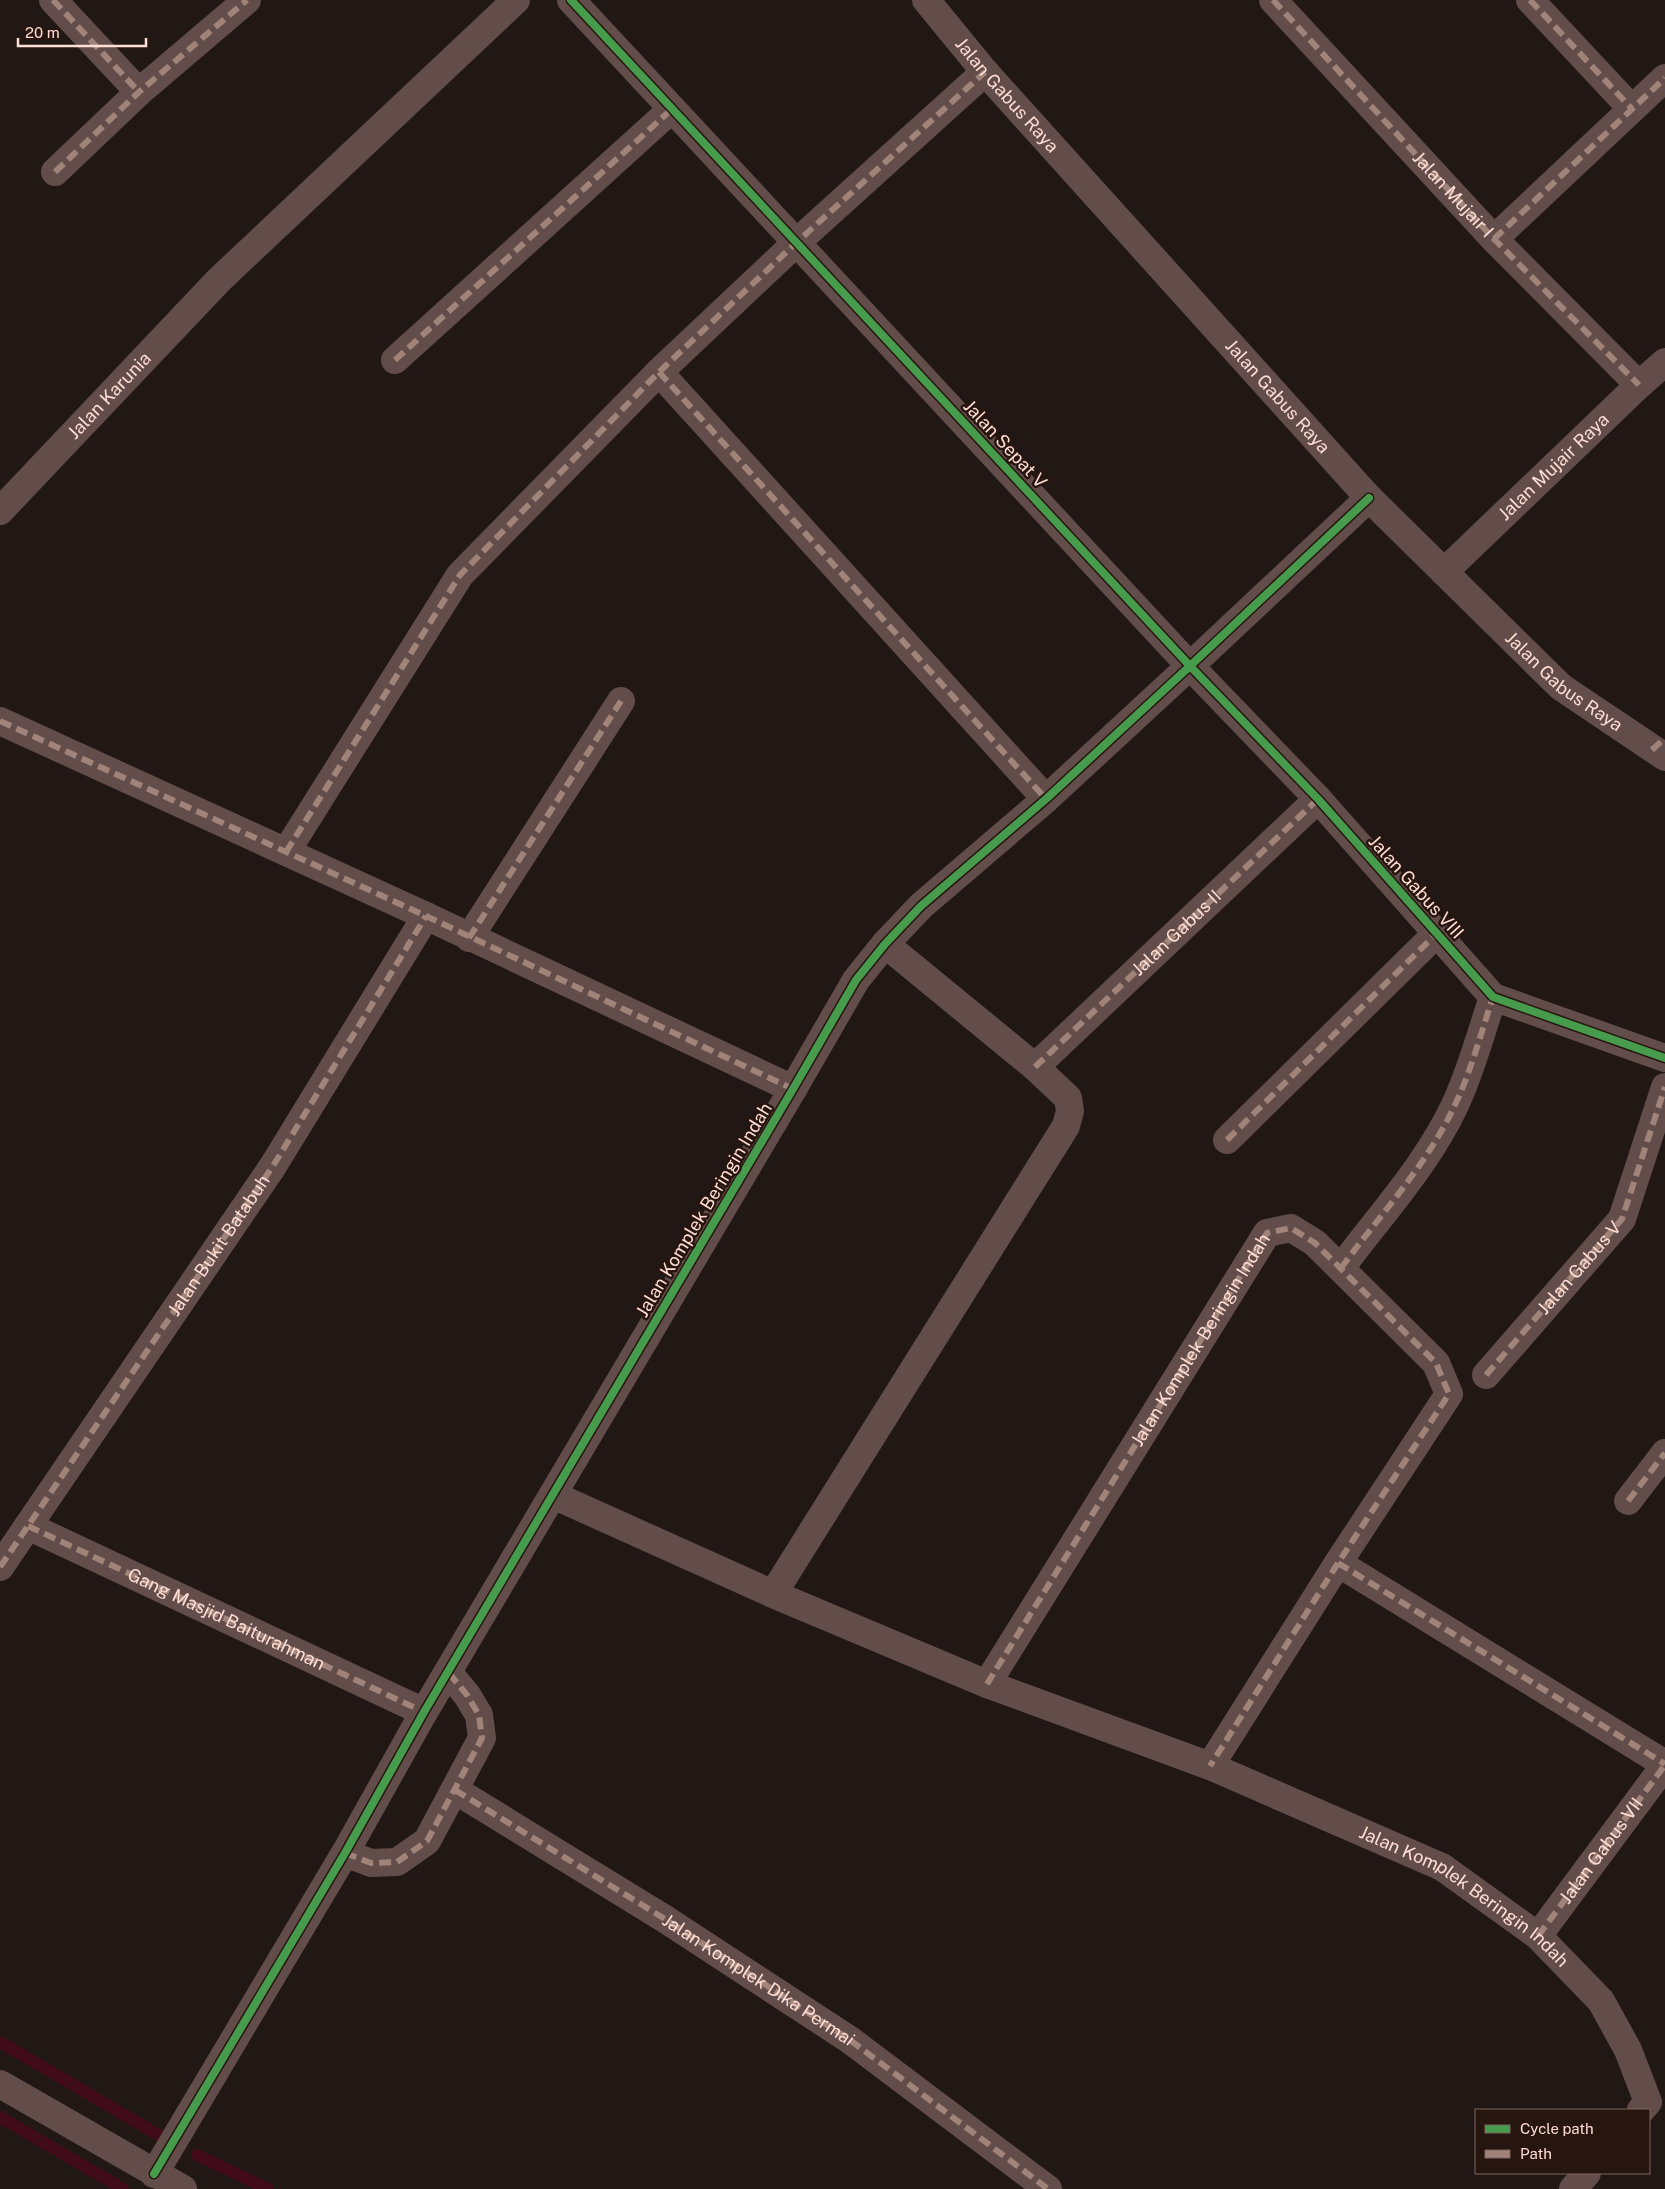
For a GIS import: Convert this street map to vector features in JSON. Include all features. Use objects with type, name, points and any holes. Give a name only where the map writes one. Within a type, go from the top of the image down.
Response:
[{"type":"street","points":[[54,0],[139,92]]},
{"type":"street","points":[[55,172],[139,92],[246,0]]},
{"type":"street","name":"Jalan Karunia","points":[[0,511],[219,280],[516,0]]},
{"type":"street","name":"Jalan Sepat V","points":[[571,0],[1190,666]]},
{"type":"street","name":"Jalan Gabus Raya","points":[[926,0],[984,72],[1368,498],[1561,687],[1661,748]]},
{"type":"street","name":"Jalan Mujair I","points":[[1273,0],[1494,239],[1639,385]]},
{"type":"street","points":[[1530,0],[1632,109]]},
{"type":"street","points":[[286,852],[460,575],[659,372],[797,242],[984,72]]},
{"type":"street","points":[[1494,239],[1665,78]]},
{"type":"street","points":[[395,360],[672,108]]},
{"type":"street","name":"Jalan Mujair Raya","points":[[1444,572],[1665,362]]},
{"type":"street","points":[[659,372],[1046,799]]},
{"type":"street","name":"Jalan Komplek Beringin Indah","points":[[1368,498],[1046,799],[921,906],[885,944],[856,980],[552,1495],[773,1594],[987,1684],[1210,1766],[1442,1867],[1538,1936],[1601,2001],[1628,2050],[1645,2106]]},
{"type":"street","name":"Jalan Gabus VIII","points":[[1190,666],[1318,799],[1493,997],[1665,1058]]},
{"type":"street","points":[[469,938],[621,701]]},
{"type":"street","points":[[0,721],[426,916],[469,938],[793,1089]]},
{"type":"street","name":"Jalan Gabus II","points":[[1035,1067],[1318,799]]},
{"type":"street","name":"Jalan Bukit Batabuh","points":[[0,1567],[273,1166],[426,916]]},
{"type":"street","points":[[1227,1140],[1437,933]]},
{"type":"street","points":[[773,1594],[1066,1126],[1070,1111],[1068,1098],[1035,1067],[885,944]]},
{"type":"street","points":[[1341,1268],[1423,1160],[1455,1106],[1493,997]]},
{"type":"street","name":"Jalan Gabus V","points":[[1486,1375],[1622,1219],[1665,1087]]},
{"type":"street","name":"Jalan Komplek Beringin Indah","points":[[987,1684],[1267,1233],[1291,1228],[1315,1243],[1436,1363],[1449,1394],[1338,1563],[1210,1766]]},
{"type":"street","points":[[1628,1501],[1665,1453]]},
{"type":"street","points":[[154,2174],[345,1853],[424,1712],[552,1495]]},
{"type":"street","name":"Gang Masjid Baiturahman","points":[[28,1526],[424,1712]]},
{"type":"street","points":[[1338,1563],[1665,1765]]},
{"type":"street","points":[[345,1853],[371,1863],[397,1862],[427,1841],[482,1738],[479,1714],[467,1695],[448,1672]]},
{"type":"street","name":"Jalan Gabus VII","points":[[1538,1936],[1665,1765]]},
{"type":"street","name":"Jalan Komplek Dika Permai","points":[[455,1790],[665,1919],[850,2040],[1048,2189]]},
{"type":"street","points":[[0,2084],[183,2189]]},
{"type":"street","points":[[1573,2189],[1586,2174]]},
{"type":"waterway","points":[[0,2042],[162,2137]]},
{"type":"waterway","points":[[0,2117],[123,2189]]},
{"type":"waterway","points":[[197,2155],[268,2189]]},
{"type":"marked path","points":[[53,0],[139,92]]},
{"type":"marked path","points":[[55,172],[139,92],[247,0]]},
{"type":"marked path","points":[[1273,0],[1494,239],[1639,385]]},
{"type":"marked path","points":[[1530,0],[1632,109]]},
{"type":"marked path","points":[[286,852],[460,575],[659,372],[797,242],[985,72]]},
{"type":"marked path","points":[[1494,239],[1665,78]]},
{"type":"marked path","points":[[395,360],[672,109]]},
{"type":"marked path","points":[[659,372],[1046,799]]},
{"type":"marked path","points":[[469,938],[621,701]]},
{"type":"marked path","points":[[0,721],[426,916],[793,1089]]},
{"type":"marked path","points":[[1652,750],[1665,738]]},
{"type":"marked path","points":[[1035,1067],[1318,799]]},
{"type":"marked path","points":[[0,1567],[273,1166],[426,916]]},
{"type":"marked path","points":[[1227,1140],[1437,933]]},
{"type":"marked path","points":[[1341,1268],[1417,1169],[1444,1127],[1466,1079],[1493,997]]},
{"type":"marked path","points":[[1486,1375],[1622,1219],[1665,1087]]},
{"type":"marked path","points":[[987,1684],[1267,1233],[1291,1228],[1315,1243],[1436,1363],[1449,1394],[1338,1563],[1210,1766]]},
{"type":"marked path","points":[[1628,1501],[1665,1453]]},
{"type":"marked path","points":[[28,1526],[424,1712]]},
{"type":"marked path","points":[[1338,1563],[1665,1764]]},
{"type":"marked path","points":[[345,1853],[371,1863],[397,1862],[427,1841],[482,1738],[479,1715],[467,1695],[448,1672]]},
{"type":"marked path","points":[[1538,1936],[1665,1765]]},
{"type":"marked path","points":[[455,1790],[665,1919],[850,2040],[1048,2189]]},
{"type":"cycle path","points":[[571,0],[1190,666],[1318,799],[1493,997],[1665,1058]]},
{"type":"cycle path","points":[[154,2174],[345,1853],[424,1712],[856,980],[885,944],[921,906],[1046,799],[1369,498]]}]
